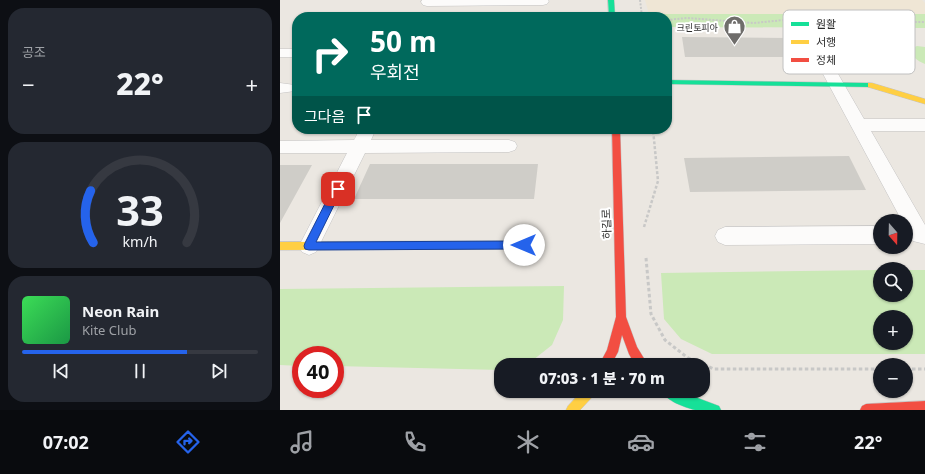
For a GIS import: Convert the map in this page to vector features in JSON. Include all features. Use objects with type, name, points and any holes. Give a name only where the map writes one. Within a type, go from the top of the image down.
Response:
[{"type":"main road","points":[[611,0],[612,12]]},
{"type":"main road","points":[[672,82],[872,84],[925,102]]},
{"type":"main road","name":"하길로","points":[[616,134],[620,317]]},
{"type":"main road","points":[[280,246],[524,245]]},
{"type":"main road","points":[[609,358],[612,352],[620,317]]},
{"type":"main road","points":[[620,317],[633,350],[638,358]]},
{"type":"main road","points":[[572,410],[583,398]]},
{"type":"main road","points":[[679,398],[715,410]]},
{"type":"main road","points":[[866,410],[925,407]]},
{"type":"street","points":[[426,5],[543,2]]},
{"type":"street","points":[[830,74],[917,235]]},
{"type":"street","points":[[859,125],[925,124]]},
{"type":"street","points":[[309,246],[365,134]]},
{"type":"street","points":[[280,147],[509,146]]},
{"type":"street","points":[[725,236],[873,235]]},
{"type":"path","points":[[640,0],[641,12]]},
{"type":"path","points":[[672,20],[687,18],[754,23],[783,20]]},
{"type":"path","points":[[644,234],[644,226],[658,181],[653,134]]},
{"type":"path","points":[[646,250],[650,314],[666,340],[688,358],[714,369],[873,369]]},
{"type":"path","points":[[913,369],[925,369]]},
{"type":"shaded area","points":[[645,0],[922,0],[925,3],[925,14],[915,14],[915,10],[783,10],[783,14],[672,14],[672,12],[648,12]]},
{"type":"green space","points":[[672,14],[783,14],[783,27],[672,27]]},
{"type":"green space","points":[[915,14],[925,14],[925,28],[915,28]]},
{"type":"green space","points":[[915,47],[925,47],[925,64],[915,58]]},
{"type":"green space","points":[[873,270],[873,302],[913,302],[913,270],[925,270],[925,354],[712,354],[681,339],[664,319],[661,273]]},
{"type":"green space","points":[[564,286],[563,320],[552,345],[536,358],[494,358],[494,370],[344,366],[344,346],[292,346],[292,366],[280,365],[280,289]]},
{"type":"building","points":[[682,37],[783,38],[783,57],[685,57]]},
{"type":"building","points":[[849,156],[866,190],[690,192],[684,158]]},
{"type":"building","points":[[370,164],[538,164],[534,199],[354,199]]},
{"type":"building","points":[[280,165],[312,165],[280,223]]},
{"type":"traffic: fast","points":[[611,0],[612,12]]},
{"type":"traffic: fast","points":[[672,82],[870,85]]},
{"type":"traffic: fast","points":[[679,398],[715,410]]},
{"type":"traffic: slow","points":[[870,85],[925,102]]},
{"type":"traffic: slow","points":[[280,246],[524,245]]},
{"type":"traffic: slow","points":[[572,410],[583,398]]},
{"type":"traffic: jam","points":[[616,134],[621,317],[633,350],[638,358]]},
{"type":"traffic: jam","points":[[609,358],[612,352],[621,317]]},
{"type":"traffic: jam","points":[[866,410],[925,407]]},
{"type":"place","name":"크린토피아","points":[[734,46]]},
{"type":"route","points":[[338,189],[309,246],[524,245]]}]
